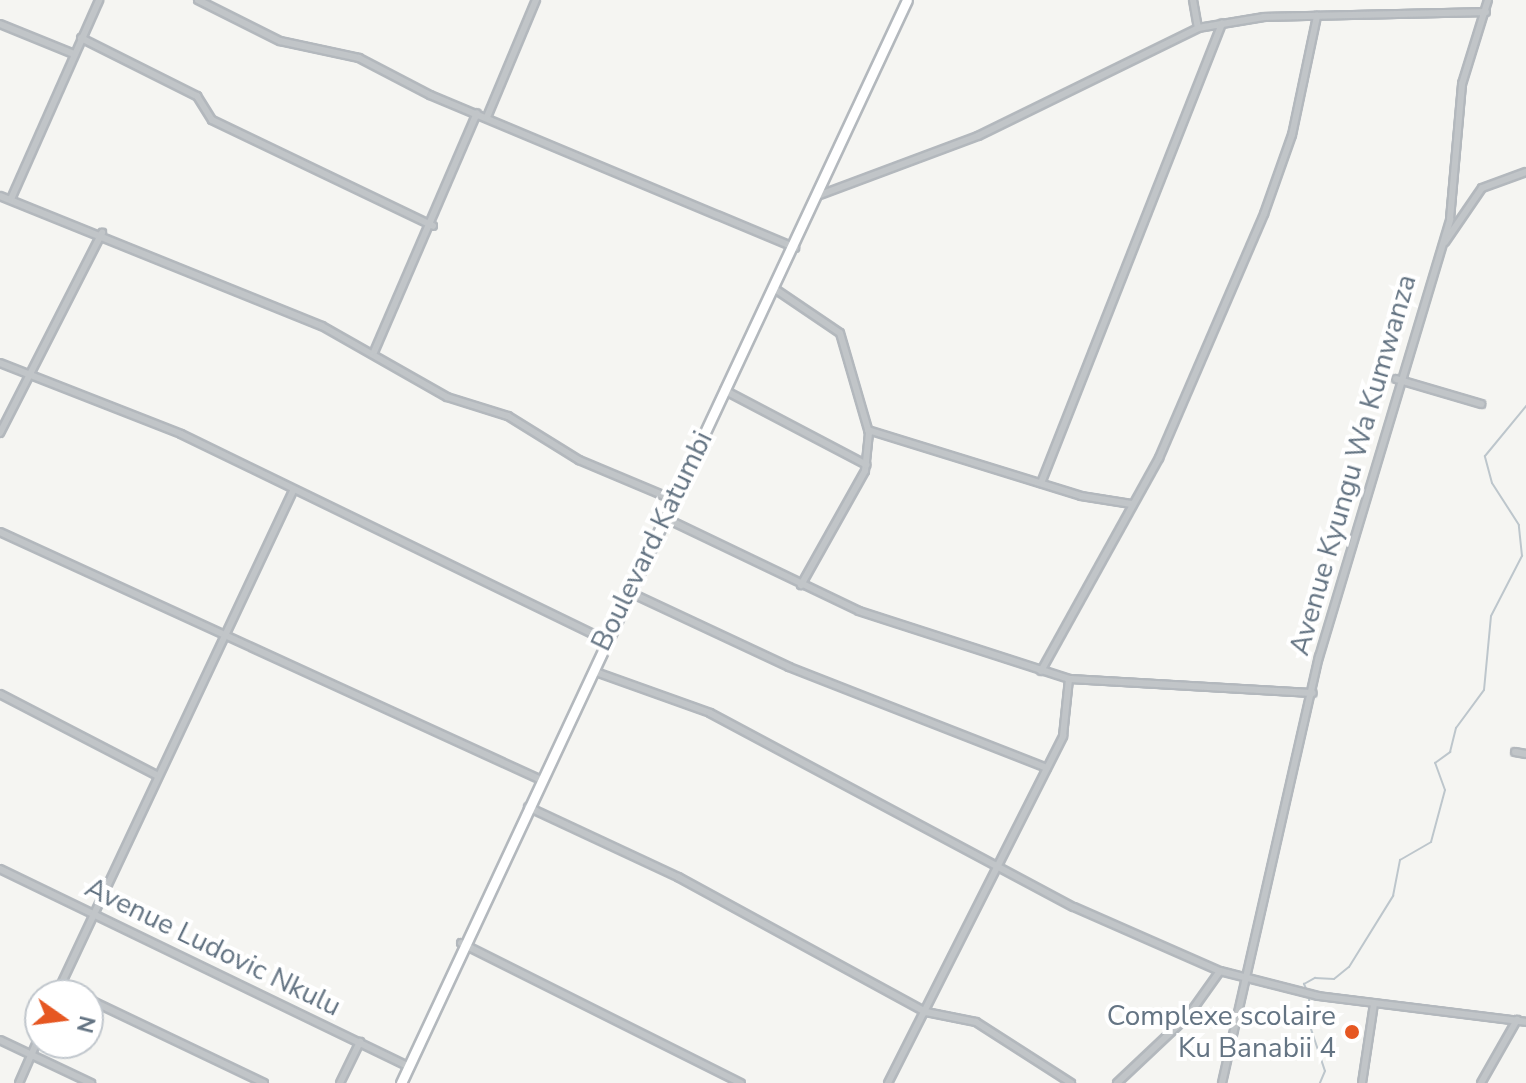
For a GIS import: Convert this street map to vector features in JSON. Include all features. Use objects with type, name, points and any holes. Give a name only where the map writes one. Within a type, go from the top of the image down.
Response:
[{"type":"street","points":[[11,199],[99,0]]},
{"type":"street","points":[[198,0],[280,41],[359,58],[477,113],[795,248]]},
{"type":"street","points":[[487,117],[536,0]]},
{"type":"street","name":"Boulevard Katumbi","points":[[401,1083],[461,943],[724,390],[795,248],[907,0]]},
{"type":"street","points":[[1193,0],[1198,28]]},
{"type":"street","name":"Avenue Kyungu Wa Kumwanza","points":[[1222,1083],[1243,978],[1313,693],[1396,379],[1453,201],[1462,84],[1488,0]]},
{"type":"street","points":[[820,195],[978,136],[1198,28],[1222,23],[1317,16],[1486,12]]},
{"type":"street","points":[[1041,671],[1159,458],[1268,204],[1317,16]]},
{"type":"street","points":[[1041,483],[1222,23]]},
{"type":"street","points":[[0,24],[74,54]]},
{"type":"street","points":[[81,38],[197,96],[212,120],[433,226]]},
{"type":"street","points":[[374,352],[433,226],[477,113]]},
{"type":"street","points":[[1439,251],[1482,188],[1526,172]]},
{"type":"street","points":[[0,196],[102,233],[374,352],[447,397],[508,416],[579,460],[672,499]]},
{"type":"street","points":[[0,433],[102,233]]},
{"type":"street","points":[[775,289],[840,333],[868,430],[867,465],[801,585]]},
{"type":"street","points":[[0,363],[181,434],[605,640]]},
{"type":"street","points":[[1396,379],[1481,404]]},
{"type":"street","points":[[724,390],[867,465]]},
{"type":"street","points":[[868,430],[1041,483],[1131,504]]},
{"type":"street","points":[[63,979],[156,775],[227,637],[293,491]]},
{"type":"street","points":[[665,518],[801,585],[1069,679],[1313,693]]},
{"type":"street","points":[[0,532],[539,779]]},
{"type":"street","points":[[629,592],[871,702],[1047,768]]},
{"type":"street","points":[[591,671],[710,713],[997,866],[1220,971],[1318,996],[1523,1020],[1481,1083]]},
{"type":"street","points":[[888,1083],[1066,726],[1069,679]]},
{"type":"street","points":[[0,694],[156,775]]},
{"type":"street","points":[[1515,752],[1526,754]]},
{"type":"street","points":[[526,806],[678,877],[926,1012],[976,1022],[1071,1083]]},
{"type":"street","name":"Avenue Ludovic Nkulu","points":[[0,869],[407,1066]]},
{"type":"street","points":[[461,943],[741,1083]]},
{"type":"street","points":[[1117,1083],[1188,1016],[1220,971]]},
{"type":"street","points":[[1362,1083],[1374,1004]]},
{"type":"street","points":[[104,1007],[264,1083]]},
{"type":"street","points":[[0,1040],[24,1052]]},
{"type":"street","points":[[340,1083],[360,1042]]},
{"type":"street","points":[[19,1083],[31,1059]]},
{"type":"street","points":[[39,1059],[91,1083]]},
{"type":"waterway","points":[[1307,991],[1304,984],[1315,978],[1334,979],[1349,967],[1393,896],[1400,860],[1431,842],[1445,790],[1435,763],[1450,752],[1456,728],[1484,690],[1491,616],[1522,556],[1519,525],[1492,483],[1485,456],[1526,406]]},
{"type":"waterway","points":[[1309,997],[1310,1026],[1325,1071],[1320,1083]]},
{"type":"place","name":"Complexe scolaire Ku Banabii 4","points":[[1352,1032]]}]
